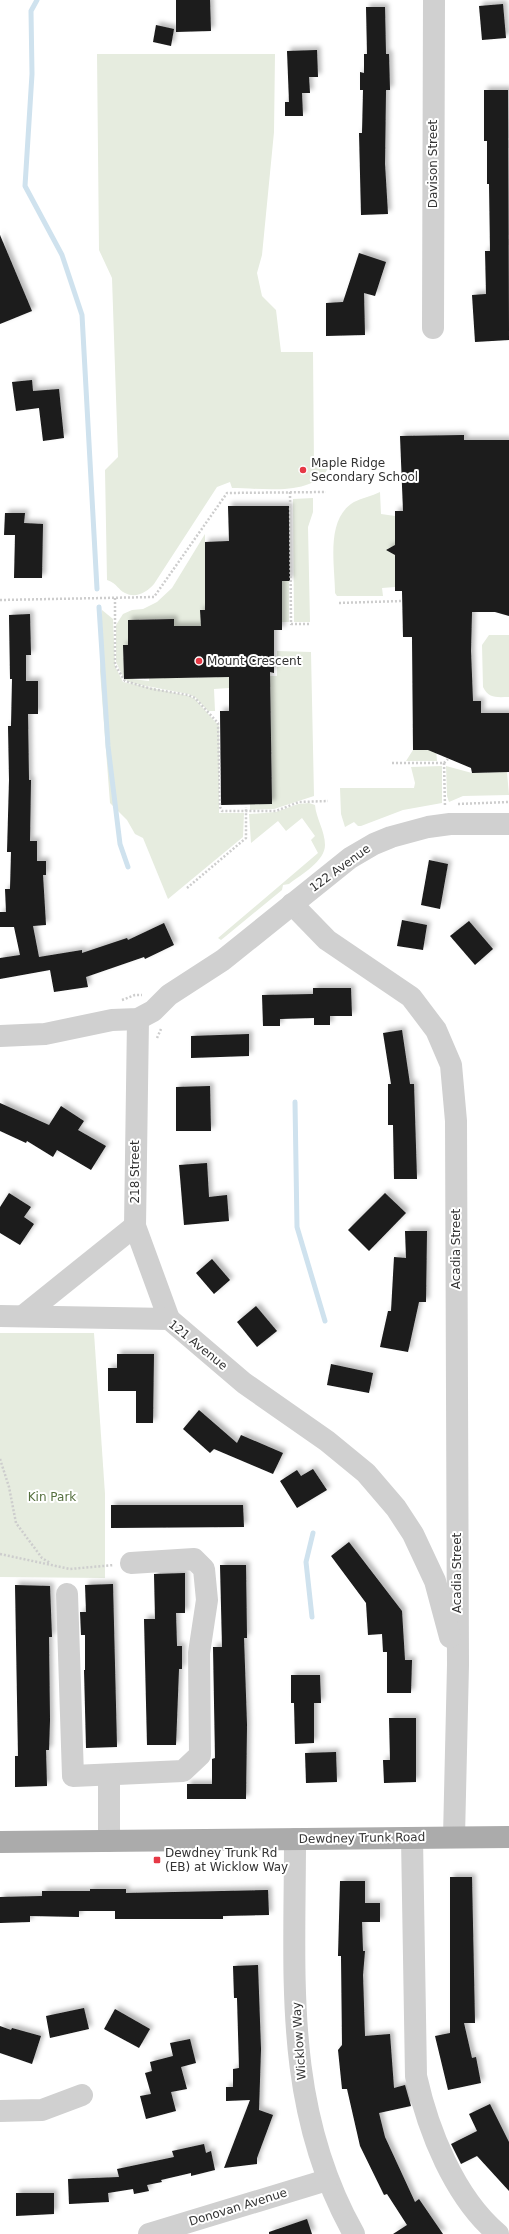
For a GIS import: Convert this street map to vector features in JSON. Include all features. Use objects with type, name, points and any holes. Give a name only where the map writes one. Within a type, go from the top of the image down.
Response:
[{"type":"main road","name":"Dewdney Trunk Road","points":[[0,1842],[509,1837]]},
{"type":"street","name":"Davison Street","points":[[433,328],[434,0]]},
{"type":"street","name":"122 Avenue","points":[[138,1019],[153,1011],[169,995],[223,960],[350,858],[374,844],[391,837],[428,827],[450,824],[509,824]]},
{"type":"street","name":"Acadia Street","points":[[292,904],[326,940],[411,997],[436,1030],[451,1065],[456,1121],[458,1666],[454,1837]]},
{"type":"street","points":[[0,1036],[45,1034],[112,1020],[138,1019]]},
{"type":"street","name":"218 Street","points":[[138,1019],[135,1226],[169,1319]]},
{"type":"street","points":[[23,1316],[135,1226]]},
{"type":"street","name":"121 Avenue","points":[[0,1316],[169,1319],[244,1383],[327,1441]]},
{"type":"street","name":"Acadia Street","points":[[327,1441],[366,1473],[396,1508],[413,1534],[435,1581],[458,1666]]},
{"type":"street","points":[[67,1594],[73,1776],[183,1771],[200,1755],[199,1653],[207,1600],[204,1569],[194,1559],[131,1562]]},
{"type":"street","points":[[109,1775],[109,1841]]},
{"type":"street","points":[[412,1838],[416,2076],[423,2107],[433,2138],[452,2174],[468,2199],[498,2234]]},
{"type":"street","name":"Wicklow Way","points":[[295,1839],[294,1947],[298,2058],[310,2127],[327,2180],[354,2234]]},
{"type":"street","points":[[0,2111],[42,2110],[82,2095]]},
{"type":"street","name":"Donovan Avenue","points":[[149,2234],[327,2180]]},
{"type":"path","points":[[290,492],[291,624],[311,624]]},
{"type":"path","points":[[0,600],[154,597],[226,493],[326,492]]},
{"type":"path","points":[[115,598],[115,664],[120,676],[125,681],[137,685],[188,694],[195,698],[219,726],[220,807],[222,811],[276,811],[300,802],[328,801]]},
{"type":"path","points":[[338,603],[402,602]]},
{"type":"path","points":[[392,763],[444,763],[448,759]]},
{"type":"path","points":[[444,763],[445,807]]},
{"type":"path","points":[[186,888],[246,838],[246,807]]},
{"type":"path","points":[[120,1001],[135,995],[146,995]]},
{"type":"path","points":[[0,1459],[9,1487],[16,1523],[42,1558],[52,1564]]},
{"type":"path","points":[[0,1554],[70,1569],[83,1569],[131,1562]]},
{"type":"green space","points":[[97,54],[275,54],[274,132],[262,255],[257,273],[262,296],[276,310],[281,352],[313,352],[314,467],[328,468],[321,477],[311,483],[299,487],[285,489],[232,488],[230,482],[217,487],[154,584],[145,592],[137,595],[129,595],[123,592],[107,580],[105,470],[118,457],[112,278],[99,250]]},
{"type":"green space","points":[[380,492],[381,514],[395,516],[395,545],[392,547],[392,553],[395,555],[395,587],[382,588],[383,596],[337,596],[335,593],[333,556],[335,531],[339,519],[345,510],[354,502]]},
{"type":"green space","points":[[313,498],[313,512],[308,527],[310,622],[294,622],[293,499]]},
{"type":"green space","points":[[205,534],[205,610],[201,610],[201,626],[174,626],[173,619],[128,620],[128,645],[123,645],[124,678],[149,681],[149,678],[230,677],[229,688],[214,689],[215,711],[208,711],[195,697],[188,694],[131,683],[124,679],[116,662],[116,625],[123,614],[132,610],[143,609],[157,602],[172,588]]},
{"type":"green space","points":[[280,581],[289,581],[289,622],[282,622]]},
{"type":"green space","points":[[102,610],[113,619],[115,666],[123,682],[189,696],[195,699],[219,726],[219,813],[244,813],[243,837],[168,899],[143,838],[135,834],[127,820],[110,803],[100,671]]},
{"type":"green space","points":[[489,635],[509,635],[509,697],[497,697],[488,694],[483,687],[482,645]]},
{"type":"green space","points":[[277,651],[311,652],[314,796],[274,809],[250,810],[250,804],[272,804],[270,676],[277,676]]},
{"type":"green space","points":[[436,749],[437,761],[406,761],[413,750]]},
{"type":"green space","points":[[442,766],[442,803],[403,810],[361,826],[358,826],[354,822],[345,827],[341,814],[340,788],[414,788],[415,783],[411,767]]},
{"type":"green space","points":[[446,766],[472,773],[507,772],[509,795],[463,796],[449,802],[447,796]]},
{"type":"green space","points":[[309,803],[315,805],[324,835],[325,845],[321,856],[312,867],[289,884],[283,885],[282,890],[221,940],[218,938],[318,853],[311,840],[315,836],[302,818],[286,831],[278,821],[251,843],[249,814],[276,812],[298,804]]},
{"type":"green space","name":"Kin Park","points":[[0,1333],[94,1333],[105,1494],[105,1578],[0,1577]]},
{"type":"building","points":[[176,0],[210,0],[211,31],[176,32]]},
{"type":"building","points":[[503,4],[506,38],[482,40],[479,6]]},
{"type":"building","points":[[366,7],[385,7],[386,54],[389,54],[390,90],[386,90],[385,164],[388,214],[361,215],[359,133],[362,133],[363,90],[360,90],[360,72],[364,73],[364,54],[367,54]]},
{"type":"building","points":[[156,25],[174,29],[171,46],[153,42]]},
{"type":"building","points":[[317,50],[318,77],[309,77],[310,93],[302,93],[303,116],[285,116],[285,102],[289,102],[287,51]]},
{"type":"building","points":[[484,90],[508,90],[509,340],[475,342],[472,295],[486,294],[485,251],[490,251],[487,141],[484,141]]},
{"type":"building","points":[[0,235],[32,311],[0,324]]},
{"type":"building","points":[[359,253],[386,262],[375,296],[364,293],[365,335],[326,336],[326,303],[343,302]]},
{"type":"building","points":[[32,380],[33,391],[59,389],[64,438],[43,441],[39,408],[16,411],[12,382]]},
{"type":"building","points":[[464,435],[464,440],[509,440],[509,616],[495,612],[472,612],[471,651],[473,701],[481,701],[481,713],[509,713],[509,772],[472,773],[471,768],[428,750],[413,750],[412,637],[403,637],[402,591],[395,591],[395,555],[386,550],[395,545],[395,511],[403,511],[400,436]]},
{"type":"building","name":"Mount Crescent","points":[[228,506],[289,506],[290,581],[282,581],[282,630],[274,630],[274,673],[270,672],[272,804],[221,805],[220,711],[229,711],[229,677],[124,679],[123,645],[128,645],[128,620],[174,619],[174,626],[201,626],[200,610],[205,610],[205,542],[229,541]]},
{"type":"building","points":[[5,513],[25,513],[24,523],[43,524],[42,578],[14,578],[15,535],[4,535]]},
{"type":"building","points":[[30,614],[31,655],[26,655],[26,681],[38,681],[38,714],[28,714],[29,780],[31,780],[30,841],[37,841],[37,861],[46,861],[46,875],[43,875],[46,925],[33,926],[39,957],[82,950],[82,953],[127,938],[128,940],[164,923],[174,945],[145,959],[144,957],[86,977],[88,987],[54,992],[50,970],[0,979],[0,958],[20,955],[14,927],[0,927],[0,912],[6,912],[5,889],[10,889],[11,852],[7,852],[9,780],[8,726],[11,726],[12,679],[10,679],[9,615]]},
{"type":"building","points":[[429,860],[448,864],[440,909],[421,905]]},
{"type":"building","points":[[402,920],[427,925],[423,950],[397,946]]},
{"type":"building","points":[[469,921],[493,949],[475,965],[450,936]]},
{"type":"building","points":[[313,988],[351,988],[352,1016],[330,1016],[330,1025],[314,1025],[314,1018],[280,1019],[280,1026],[263,1026],[262,995],[313,994]]},
{"type":"building","points":[[402,1030],[410,1084],[414,1084],[417,1179],[394,1179],[393,1125],[388,1125],[388,1084],[391,1084],[383,1033]]},
{"type":"building","points":[[249,1034],[249,1056],[191,1058],[191,1036]]},
{"type":"building","points":[[210,1086],[211,1131],[176,1131],[176,1087]]},
{"type":"building","points":[[0,1103],[49,1125],[61,1106],[84,1121],[78,1130],[106,1146],[91,1170],[57,1150],[53,1157],[27,1141],[26,1143],[0,1131]]},
{"type":"building","points":[[207,1163],[209,1197],[227,1195],[229,1221],[184,1225],[179,1165]]},
{"type":"building","points":[[9,1193],[31,1207],[24,1217],[34,1224],[20,1245],[0,1233],[0,1207]]},
{"type":"building","points":[[385,1193],[406,1213],[369,1251],[348,1230]]},
{"type":"building","points":[[405,1231],[427,1231],[426,1302],[419,1302],[408,1352],[380,1347],[388,1311],[391,1311],[394,1257],[406,1258]]},
{"type":"building","points":[[212,1259],[230,1280],[214,1294],[196,1273]]},
{"type":"building","points":[[256,1306],[277,1331],[257,1347],[237,1322]]},
{"type":"building","points":[[117,1354],[154,1354],[153,1423],[136,1423],[136,1391],[108,1391],[108,1368],[117,1368]]},
{"type":"building","points":[[331,1364],[373,1373],[369,1393],[327,1385]]},
{"type":"building","points":[[199,1410],[237,1443],[241,1435],[283,1453],[273,1474],[214,1449],[210,1453],[183,1429]]},
{"type":"building","points":[[313,1469],[327,1490],[297,1508],[280,1481],[297,1470],[301,1476]]},
{"type":"building","points":[[111,1505],[243,1505],[244,1527],[111,1528]]},
{"type":"building","points":[[349,1542],[402,1611],[405,1660],[412,1660],[411,1693],[387,1693],[387,1652],[383,1652],[382,1634],[368,1635],[366,1603],[331,1556]]},
{"type":"building","points":[[220,1565],[246,1565],[247,1638],[244,1638],[247,1725],[246,1799],[187,1799],[187,1784],[212,1784],[212,1759],[215,1758],[213,1647],[222,1647]]},
{"type":"building","points":[[185,1573],[185,1613],[176,1613],[177,1646],[182,1646],[182,1669],[179,1669],[176,1745],[147,1745],[144,1619],[155,1619],[154,1574]]},
{"type":"building","points":[[113,1584],[117,1747],[86,1748],[84,1670],[85,1635],[81,1635],[80,1612],[86,1612],[85,1585]]},
{"type":"building","points":[[15,1585],[50,1586],[52,1637],[49,1637],[50,1720],[49,1750],[46,1750],[47,1786],[15,1787],[15,1756],[18,1756]]},
{"type":"building","points":[[291,1675],[320,1675],[321,1703],[314,1703],[314,1743],[295,1744],[294,1703],[291,1703]]},
{"type":"building","points":[[389,1718],[416,1718],[416,1782],[384,1783],[383,1760],[390,1760]]},
{"type":"building","points":[[336,1752],[337,1782],[306,1783],[305,1753]]},
{"type":"building","points":[[450,1877],[472,1877],[475,2023],[464,2023],[472,2058],[476,2057],[481,2083],[448,2090],[435,2036],[450,2033]]},
{"type":"building","points":[[340,1881],[365,1881],[365,1903],[380,1903],[380,1922],[362,1922],[363,1951],[365,1951],[363,1975],[365,2036],[390,2034],[394,2088],[405,2085],[411,2106],[379,2113],[385,2137],[415,2202],[419,2199],[443,2234],[393,2234],[407,2225],[387,2194],[384,2195],[360,2146],[347,2089],[342,2089],[338,2050],[342,2045],[341,1956],[338,1956]]},
{"type":"building","points":[[90,1889],[126,1889],[126,1893],[268,1890],[269,1915],[223,1916],[223,1919],[115,1919],[115,1911],[79,1911],[79,1917],[30,1916],[30,1922],[0,1923],[0,1897],[42,1896],[42,1891],[90,1891]]},
{"type":"building","points":[[258,1965],[261,2049],[259,2110],[273,2115],[257,2158],[257,2164],[224,2168],[250,2100],[226,2101],[226,2087],[233,2087],[233,2069],[239,2068],[237,1998],[234,1998],[233,1966]]},
{"type":"building","points":[[84,2008],[89,2029],[50,2038],[46,2016]]},
{"type":"building","points":[[115,2009],[150,2029],[139,2048],[104,2029]]},
{"type":"building","points":[[0,2026],[11,2030],[12,2028],[41,2036],[32,2064],[0,2053]]},
{"type":"building","points":[[190,2039],[196,2063],[181,2067],[187,2089],[171,2092],[176,2111],[146,2119],[140,2096],[151,2094],[145,2073],[152,2071],[150,2062],[173,2056],[170,2043]]},
{"type":"building","points":[[490,2104],[509,2142],[509,2191],[477,2156],[461,2164],[451,2144],[477,2131],[469,2114]]},
{"type":"building","points":[[204,2144],[206,2153],[211,2151],[215,2170],[191,2176],[191,2173],[161,2180],[162,2182],[147,2185],[149,2191],[134,2194],[133,2189],[108,2193],[109,2202],[69,2204],[68,2179],[119,2177],[117,2169],[174,2157],[172,2151]]},
{"type":"building","points":[[16,2193],[54,2193],[54,2214],[16,2216]]},
{"type":"building","points":[[307,2219],[312,2234],[269,2234],[269,2232]]},
{"type":"waterway","points":[[37,0],[31,11],[32,74],[25,186],[62,255],[82,315],[97,589]]},
{"type":"waterway","points":[[99,607],[108,746],[120,844],[128,867]]},
{"type":"waterway","points":[[295,1102],[297,1227],[325,1321]]},
{"type":"waterway","points":[[312,1617],[306,1562],[313,1533]]},
{"type":"place","name":"Maple Ridge Secondary School","points":[[303,470]]},
{"type":"place","name":"Mount Crescent","points":[[199,661]]},
{"type":"place","name":"Dewdney Trunk Rd (EB) at Wicklow Way","points":[[157,1860]]}]
